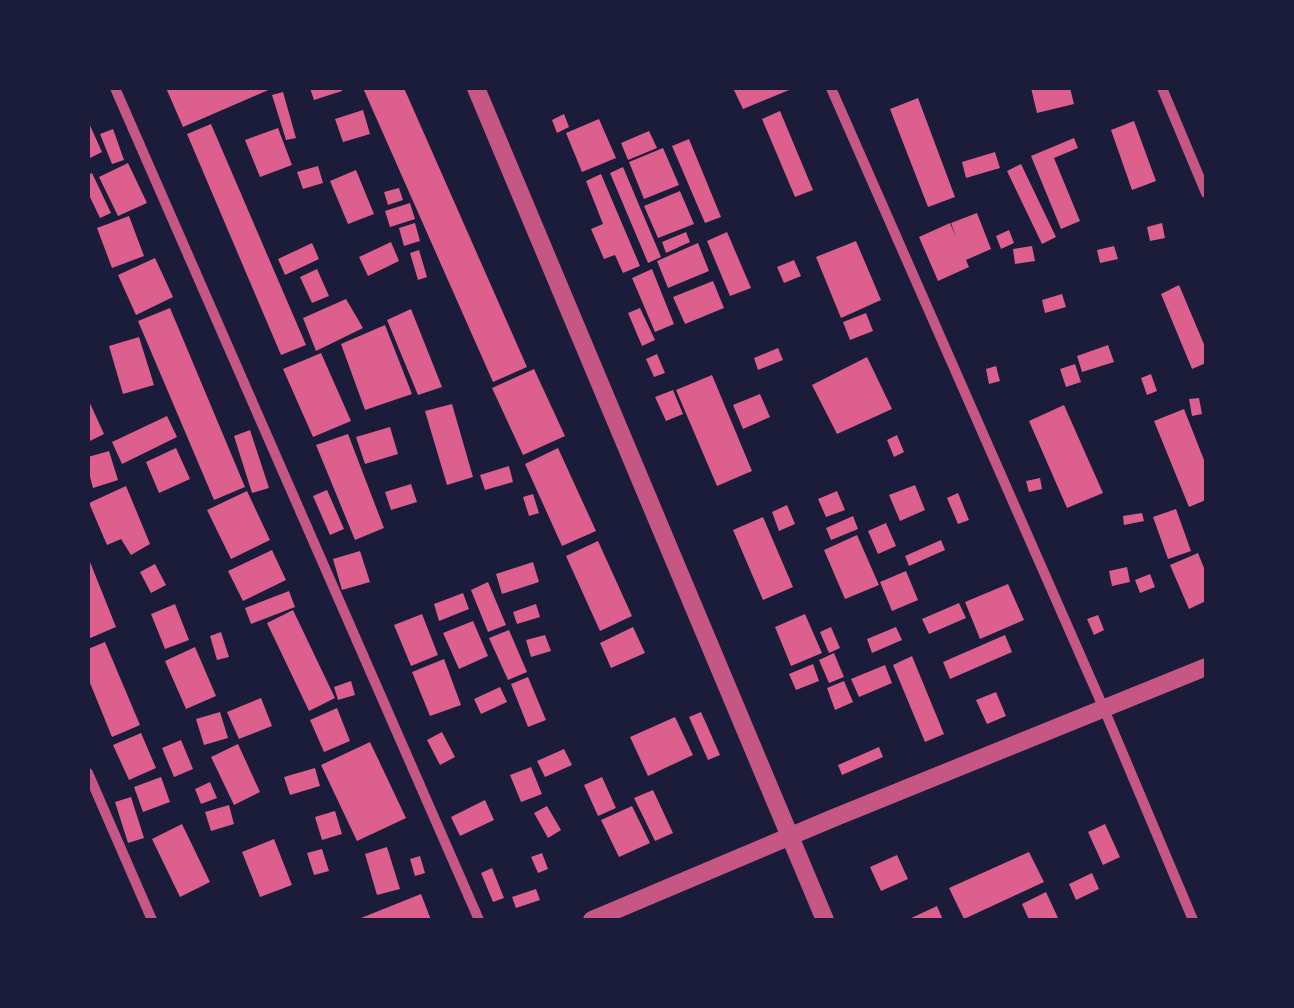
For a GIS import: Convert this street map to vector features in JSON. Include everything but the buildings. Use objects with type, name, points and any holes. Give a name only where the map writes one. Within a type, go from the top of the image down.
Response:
[{"type":"street","points":[[115,88],[479,920]]},
{"type":"street","points":[[476,88],[825,920]]},
{"type":"street","points":[[831,88],[1193,920]]},
{"type":"street","points":[[1162,88],[1206,193]]},
{"type":"street","points":[[592,920],[1206,668]]},
{"type":"street","points":[[88,773],[152,920]]}]
